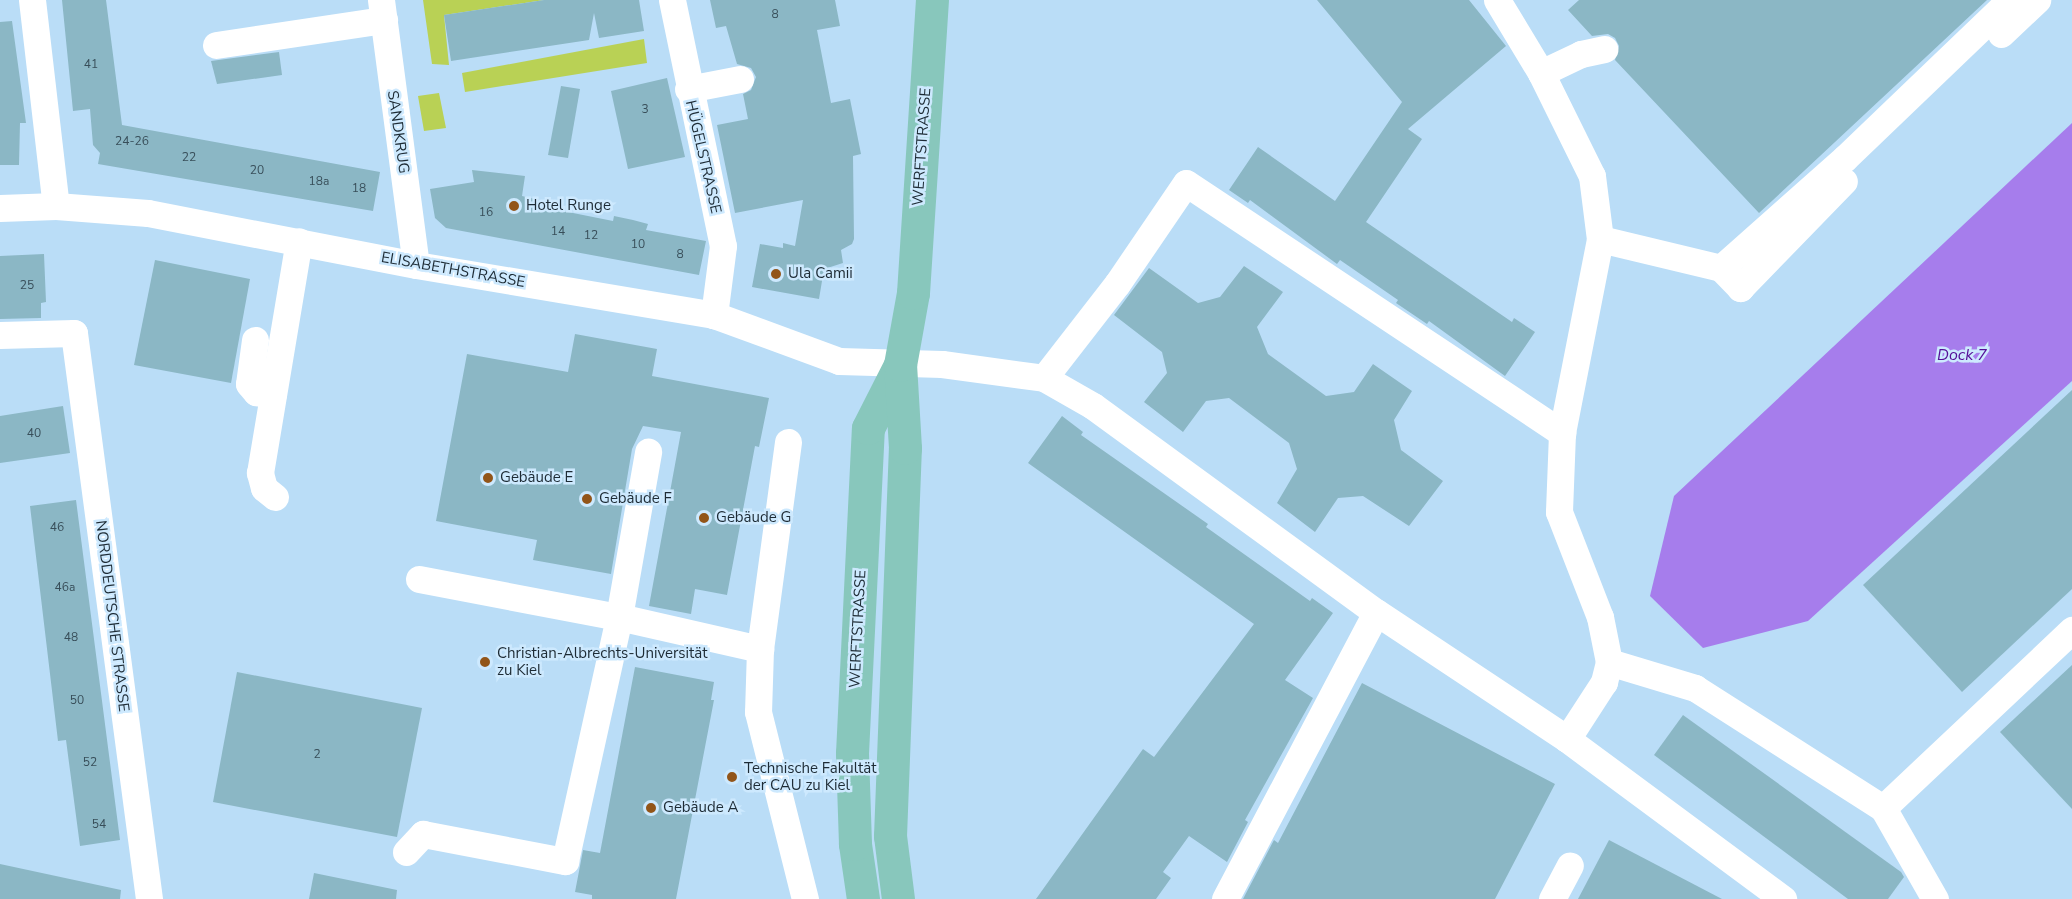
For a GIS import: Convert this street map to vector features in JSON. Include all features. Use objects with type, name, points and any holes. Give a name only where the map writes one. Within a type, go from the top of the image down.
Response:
[{"type":"main road","name":"WERFTSTRASSE","points":[[898,899],[890,836],[905,448],[900,365],[913,293],[932,0]]},
{"type":"main road","name":"WERFTSTRASSE","points":[[863,899],[855,844],[852,753],[868,428],[900,365]]},
{"type":"street","points":[[32,0],[56,206]]},
{"type":"street","name":"HÜGELSTRASSE","points":[[672,0],[688,89],[723,246],[714,315]]},
{"type":"street","points":[[1497,0],[1541,73],[1592,176],[1599,239],[1562,433],[1559,512],[1600,617],[1609,662],[1604,682],[1567,739]]},
{"type":"street","points":[[1599,239],[1721,268],[1740,288],[1850,164],[2010,0]]},
{"type":"street","points":[[1850,164],[2037,0]]},
{"type":"street","points":[[216,45],[382,10]]},
{"type":"street","name":"SANDKRUG","points":[[382,10],[416,265]]},
{"type":"street","points":[[1541,73],[1581,54],[1604,49]]},
{"type":"street","points":[[688,89],[740,79]]},
{"type":"street","points":[[1562,433],[1186,183],[1117,284],[1044,378],[1093,405],[1376,612],[1567,739],[1783,899]]},
{"type":"street","name":"ELISABETHSTRASSE","points":[[0,208],[56,206],[148,213],[416,265],[714,315],[839,361],[900,365],[942,364],[1044,378]]},
{"type":"street","points":[[275,497],[264,488],[260,473],[299,242]]},
{"type":"street","name":"NORDDEUTSCHE STRASSE","points":[[0,336],[74,333],[149,899]]},
{"type":"street","points":[[255,340],[249,384],[256,393],[273,395]]},
{"type":"street","points":[[788,442],[759,649],[758,712],[805,899]]},
{"type":"street","points":[[406,852],[423,834],[565,861],[619,617],[648,452]]},
{"type":"street","points":[[419,579],[619,617],[759,649]]},
{"type":"street","points":[[1225,899],[1376,612]]},
{"type":"street","points":[[1884,808],[2072,630]]},
{"type":"street","points":[[1609,662],[1695,688],[1884,808],[1935,899]]},
{"type":"street","points":[[1552,899],[1570,865]]},
{"type":"green space","points":[[423,0],[544,0],[444,15],[449,65],[432,64]]},
{"type":"green space","points":[[644,39],[647,63],[465,92],[462,73]]},
{"type":"green space","points":[[439,93],[446,128],[424,131],[418,96]]},
{"type":"water","name":"Dock 7","points":[[2072,123],[2072,381],[1808,621],[1703,648],[1650,596],[1674,496]]},
{"type":"building","points":[[62,0],[106,0],[122,125],[380,172],[373,211],[98,164],[100,153],[93,145],[90,109],[73,111]]},
{"type":"building","points":[[544,0],[639,0],[644,31],[599,38],[594,13],[589,40],[451,61],[444,15]]},
{"type":"building","points":[[710,0],[835,0],[840,26],[817,30],[831,103],[850,99],[861,154],[853,156],[854,239],[852,244],[841,250],[843,263],[824,269],[819,299],[752,287],[760,244],[783,248],[783,243],[795,246],[803,200],[735,213],[717,125],[748,119],[743,94],[751,90],[756,77],[751,68],[737,64],[726,26],[716,28]]},
{"type":"building","points":[[1317,0],[1469,0],[1506,46],[1408,129],[1422,139],[1366,222],[1512,322],[1514,318],[1535,332],[1505,376],[1429,321],[1427,324],[1396,303],[1398,300],[1340,260],[1337,264],[1250,200],[1248,203],[1229,190],[1258,147],[1335,201],[1402,102]]},
{"type":"building","points":[[1579,0],[1987,0],[1759,213],[1615,60],[1619,46],[1615,38],[1608,34],[1592,36],[1568,10]]},
{"type":"building","points":[[12,21],[26,123],[20,123],[19,165],[0,165],[0,22]]},
{"type":"building","points":[[279,52],[282,75],[217,84],[211,61]]},
{"type":"building","points":[[667,78],[685,157],[628,169],[611,91]]},
{"type":"building","points":[[561,86],[580,89],[568,158],[548,155]]},
{"type":"building","points":[[472,170],[525,176],[522,196],[539,200],[538,206],[613,221],[614,216],[648,224],[646,230],[706,241],[699,275],[446,228],[435,218],[430,189],[474,182]]},
{"type":"building","points":[[44,254],[46,302],[41,303],[41,318],[0,319],[0,256]]},
{"type":"building","points":[[155,260],[250,279],[231,383],[134,365]]},
{"type":"building","points":[[1244,266],[1283,292],[1257,327],[1268,354],[1326,396],[1354,392],[1373,364],[1412,391],[1394,420],[1401,450],[1443,481],[1409,526],[1363,496],[1338,498],[1315,532],[1277,503],[1297,469],[1289,443],[1229,398],[1206,401],[1183,432],[1144,402],[1167,373],[1162,352],[1114,315],[1149,268],[1198,303],[1220,297]]},
{"type":"building","points":[[575,334],[657,349],[652,376],[769,398],[759,447],[755,446],[727,595],[695,589],[691,614],[649,606],[681,432],[643,426],[632,449],[611,574],[533,560],[537,540],[436,521],[467,354],[568,372]]},
{"type":"building","points":[[2072,390],[2072,589],[1962,692],[1863,585]]},
{"type":"building","points":[[63,406],[70,453],[0,463],[0,416]]},
{"type":"building","points":[[1062,416],[1083,432],[1081,435],[1208,524],[1206,527],[1310,601],[1312,598],[1333,613],[1285,680],[1313,698],[1245,820],[1248,822],[1227,862],[1189,836],[1163,872],[1171,878],[1156,899],[1036,899],[1143,749],[1154,757],[1254,624],[1028,463]]},
{"type":"building","points":[[76,500],[120,840],[80,846],[66,740],[58,741],[30,506]]},
{"type":"building","points":[[2072,665],[2072,809],[2000,732]]},
{"type":"building","name":"Gebäude A","points":[[635,667],[714,682],[711,700],[714,700],[676,899],[592,899],[592,895],[575,892],[583,850],[600,853]]},
{"type":"building","points":[[237,672],[422,708],[397,837],[213,802]]},
{"type":"building","points":[[1362,683],[1555,784],[1495,899],[1243,899],[1274,840],[1278,843]]},
{"type":"building","points":[[1683,715],[1901,872],[1904,877],[1888,899],[1848,899],[1654,755]]},
{"type":"building","points":[[1609,840],[1722,899],[1578,899]]},
{"type":"building","points":[[0,864],[121,890],[120,899],[0,899]]},
{"type":"building","points":[[314,873],[397,890],[396,899],[309,899]]},
{"type":"place","name":"Hotel Runge","points":[[514,206]]},
{"type":"place","name":"Ula Camii","points":[[776,274]]},
{"type":"place","name":"Gebäude E","points":[[488,478]]},
{"type":"place","name":"Gebäude F","points":[[587,499]]},
{"type":"place","name":"Gebäude G","points":[[704,518]]},
{"type":"place","name":"Christian-Albrechts-Universität zu Kiel","points":[[485,662]]},
{"type":"place","name":"Technische Fakultät der CAU zu Kiel","points":[[732,777]]},
{"type":"place","name":"Gebäude A","points":[[651,808]]}]
